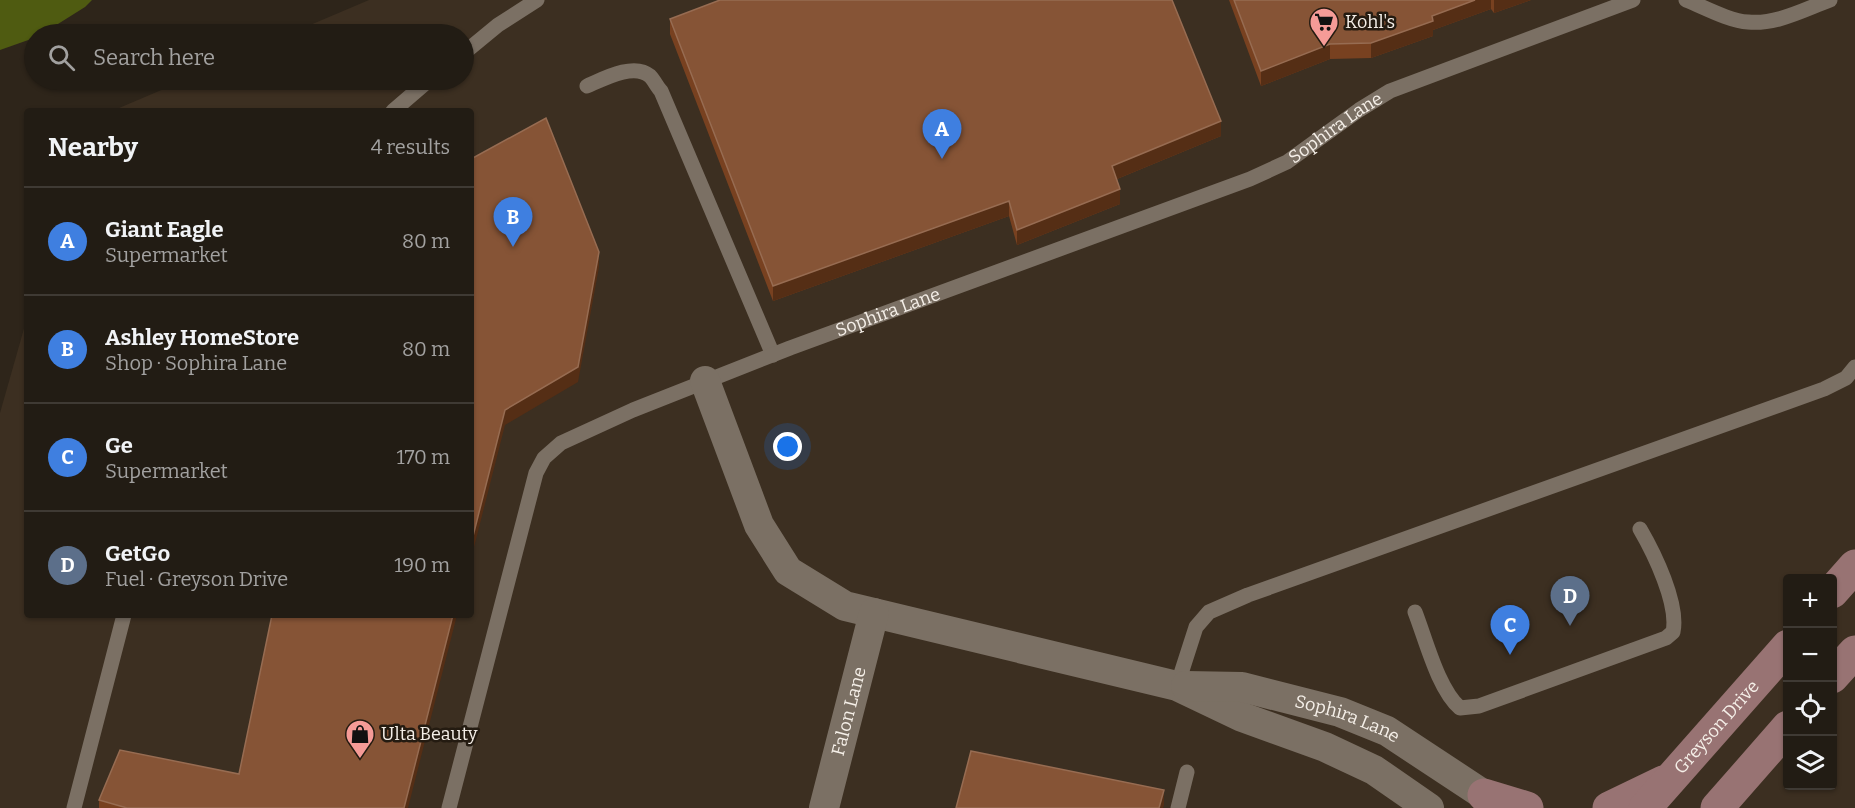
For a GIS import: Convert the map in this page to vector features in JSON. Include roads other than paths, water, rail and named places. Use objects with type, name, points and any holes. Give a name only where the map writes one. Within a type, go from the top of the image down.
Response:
[{"type":"main road","points":[[1837,587],[1855,566]]},
{"type":"main road","name":"Greyson Drive","points":[[1646,808],[1783,652]]},
{"type":"main road","points":[[1837,672],[1855,652]]},
{"type":"main road","points":[[1718,808],[1783,733]]},
{"type":"main road","points":[[1609,808],[1672,777]]},
{"type":"main road","points":[[1490,802],[1527,808]]},
{"type":"street","name":"Sophira Lane","points":[[705,381],[759,525],[788,571],[845,606],[1176,686],[1242,717],[1325,747],[1364,765],[1429,808]]},
{"type":"street","name":"Falon Lane","points":[[824,808],[874,613]]},
{"type":"street","name":"Sophira Lane","points":[[1176,686],[1242,687],[1340,712],[1388,731],[1490,802]]},
{"type":"lane","points":[[474,44],[498,25],[537,0]]},
{"type":"lane","name":"Sophira Lane","points":[[705,381],[1250,179],[1287,162],[1359,110],[1390,91],[1633,0]]},
{"type":"lane","points":[[1686,0],[1739,21],[1761,23],[1830,0]]},
{"type":"lane","points":[[587,86],[623,72],[633,71],[648,74],[661,91],[773,355]]},
{"type":"lane","points":[[396,108],[417,90]]},
{"type":"lane","points":[[1176,686],[1196,627],[1209,612],[1248,595],[1824,389],[1846,378],[1855,367]]},
{"type":"lane","points":[[449,808],[536,473],[544,458],[561,443],[633,410],[705,381]]},
{"type":"lane","points":[[1415,612],[1442,683],[1452,701],[1460,708],[1479,706],[1666,638],[1673,632],[1675,615],[1654,555],[1640,529]]},
{"type":"lane","points":[[74,808],[123,618]]},
{"type":"lane","points":[[1178,808],[1187,772]]},
{"type":"place","name":"Kohl's","points":[[1324,48]]},
{"type":"place","name":"Giant Eagle","points":[[942,159]]},
{"type":"place","name":"Ashley HomeStore","points":[[513,247]]},
{"type":"place","name":"GetGo","points":[[1570,626]]},
{"type":"place","name":"Ge","points":[[1510,655]]},
{"type":"place","name":"Ulta Beauty","points":[[360,760]]}]
